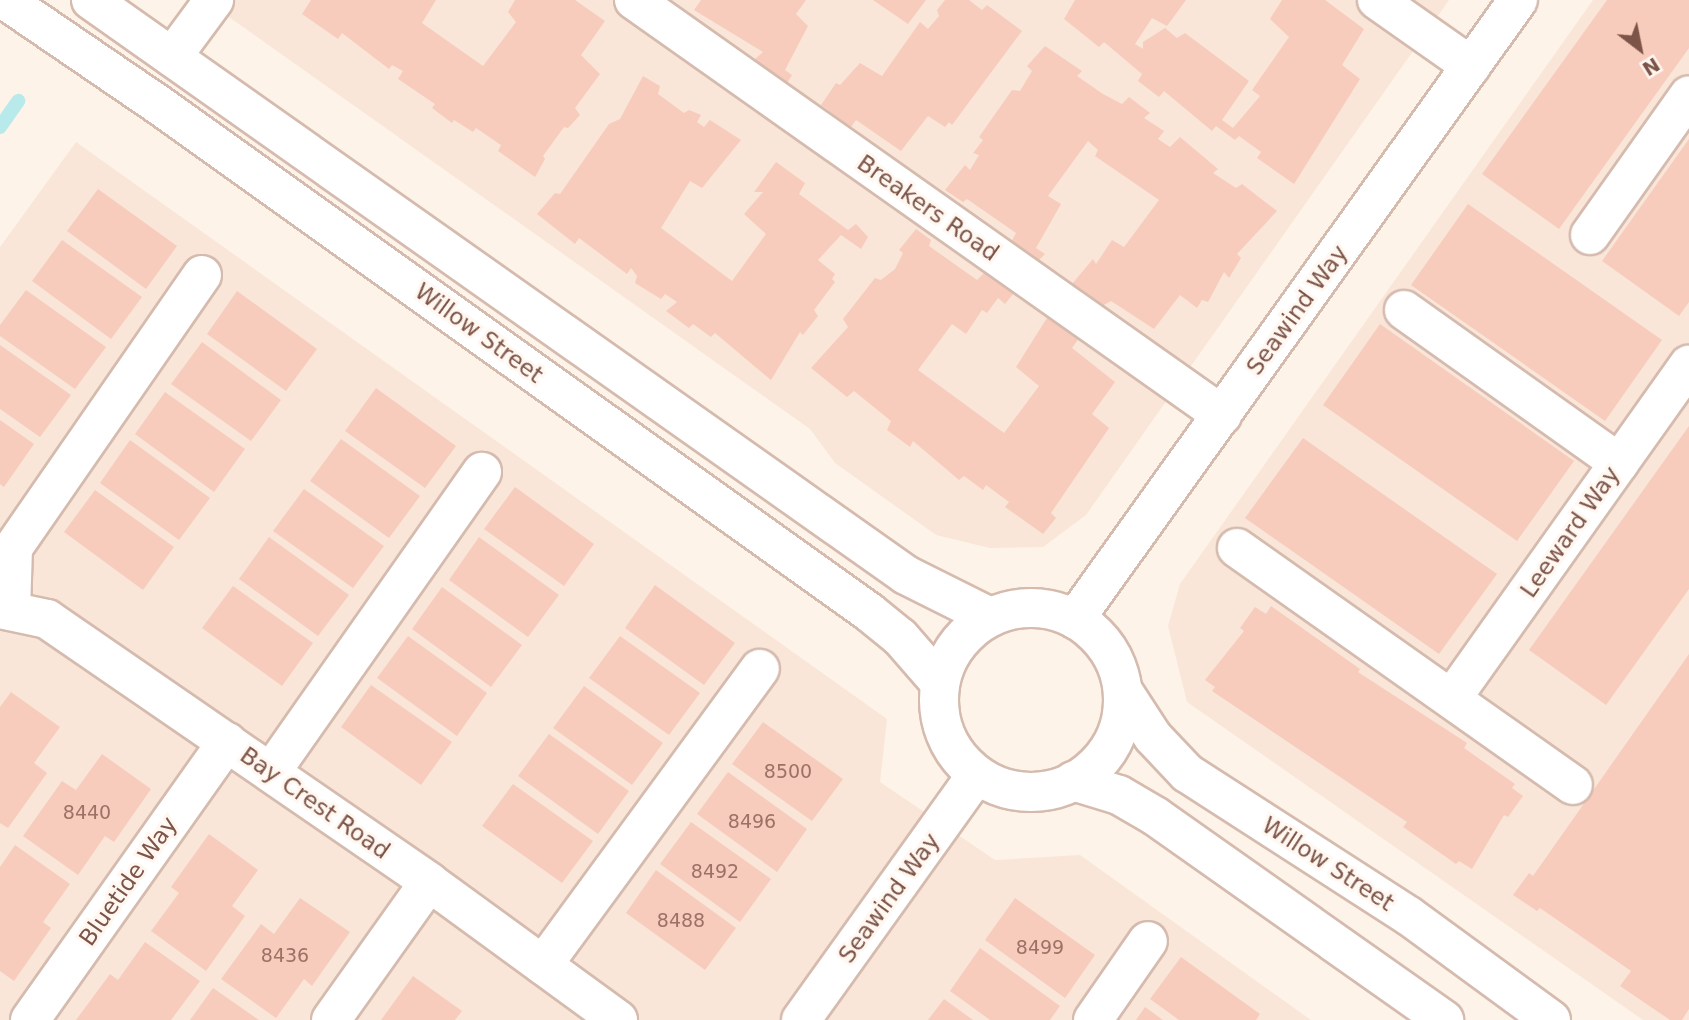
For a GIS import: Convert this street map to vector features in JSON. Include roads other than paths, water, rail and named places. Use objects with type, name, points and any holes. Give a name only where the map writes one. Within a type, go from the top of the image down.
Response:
[{"type":"street","name":"Willow Street","points":[[5,0],[170,113],[869,612],[900,637],[940,683]]},
{"type":"street","points":[[91,0],[906,575],[990,617]]},
{"type":"street","points":[[172,57],[214,0]]},
{"type":"street","name":"Breakers Road","points":[[634,0],[1222,415]]},
{"type":"street","points":[[1377,0],[1471,66]]},
{"type":"street","name":"Seawind Way","points":[[1075,619],[1518,0]]},
{"type":"street","points":[[1590,235],[1689,96]]},
{"type":"street","points":[[6,610],[13,548],[202,275]]},
{"type":"street","points":[[1404,310],[1619,463]]},
{"type":"street","name":"Leeward Way","points":[[1451,698],[1689,365]]},
{"type":"street","points":[[271,772],[482,472]]},
{"type":"street","points":[[1237,548],[1573,785]]},
{"type":"street","points":[[1018,608],[1048,609],[1075,619],[1099,637],[1116,662],[1123,691],[1121,720],[1110,748],[1091,771],[1073,782],[1038,792],[1010,790],[976,776],[946,738],[938,711],[940,683],[955,648],[990,617],[1018,608]]},
{"type":"street","name":"Bay Crest Road","points":[[6,610],[47,619],[429,882],[618,1020]]},
{"type":"street","points":[[543,965],[760,670]]},
{"type":"street","name":"Willow Street","points":[[1123,691],[1153,737],[1187,773],[1409,916],[1551,1020]]},
{"type":"street","name":"Bluetide Way","points":[[30,1020],[227,742]]},
{"type":"street","name":"Seawind Way","points":[[801,1020],[976,776]]},
{"type":"street","points":[[1073,782],[1119,795],[1155,816],[1444,1020]]},
{"type":"street","points":[[331,1020],[429,882]]},
{"type":"street","points":[[1093,1020],[1148,941]]},
{"type":"waterway","points":[[0,127],[18,101]]}]
